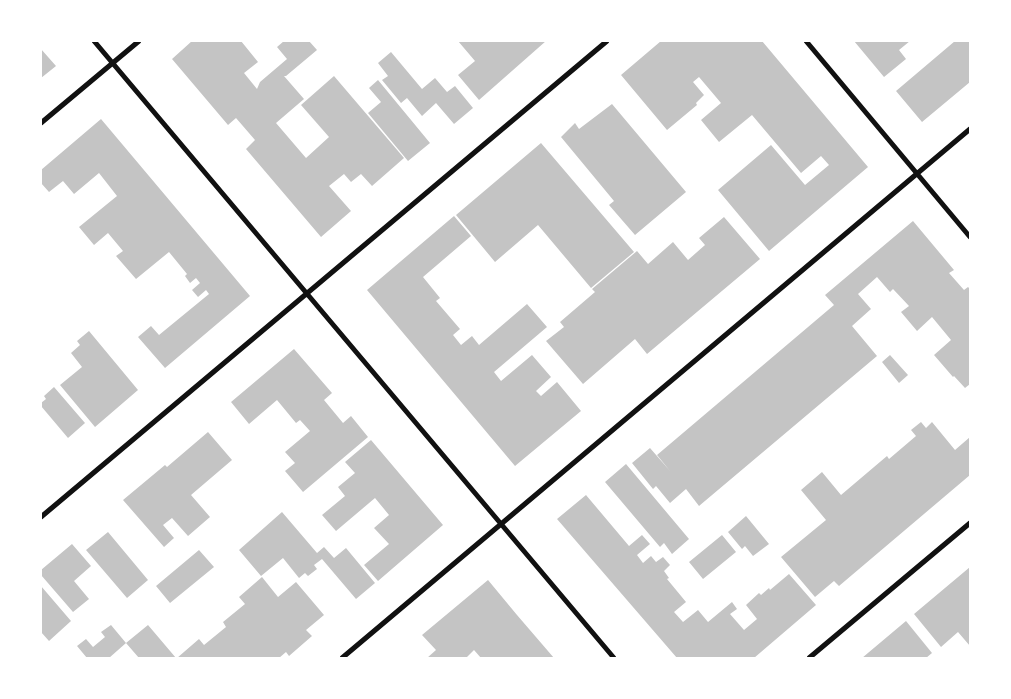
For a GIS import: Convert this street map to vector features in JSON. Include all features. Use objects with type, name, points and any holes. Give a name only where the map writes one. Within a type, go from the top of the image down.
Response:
[{"type":"street","points":[[94,41],[614,658]]},
{"type":"street","points":[[41,124],[139,41]]},
{"type":"street","points":[[41,517],[607,41]]},
{"type":"street","points":[[806,41],[970,237]]},
{"type":"street","points":[[342,658],[970,128]]},
{"type":"street","points":[[810,658],[970,523]]},
{"type":"building","points":[[192,41],[241,41],[258,62],[244,73],[257,89],[260,82],[287,59],[277,47],[284,41],[309,41],[317,50],[284,76],[304,99],[276,123],[306,158],[329,137],[301,105],[334,76],[404,158],[372,186],[361,174],[351,182],[344,174],[329,186],[351,211],[321,237],[246,149],[255,140],[236,118],[228,125],[172,59]]},
{"type":"building","points":[[458,41],[546,41],[479,100],[458,75],[475,61]]},
{"type":"building","points":[[661,41],[762,41],[868,167],[769,251],[718,190],[771,145],[805,185],[829,165],[821,156],[801,173],[752,115],[719,142],[701,120],[721,103],[699,77],[693,82],[704,95],[696,103],[697,105],[667,130],[621,75]]},
{"type":"building","points":[[854,41],[910,41],[899,50],[906,59],[884,77]]},
{"type":"building","points":[[955,41],[970,41],[970,82],[922,122],[896,91]]},
{"type":"building","points":[[41,49],[56,66],[41,78]]},
{"type":"building","points":[[391,52],[422,89],[435,78],[447,92],[455,86],[473,108],[454,124],[436,103],[422,116],[407,98],[401,103],[382,80],[388,76],[378,63]]},
{"type":"building","points":[[378,80],[430,143],[408,161],[368,113],[381,102],[369,88]]},
{"type":"building","points":[[612,104],[686,192],[635,235],[609,205],[614,201],[561,137],[575,123],[579,129]]},
{"type":"building","points":[[101,119],[250,296],[165,368],[138,337],[151,326],[159,335],[209,294],[206,290],[198,297],[192,290],[200,283],[196,278],[190,283],[185,276],[187,274],[169,252],[136,279],[116,256],[123,251],[108,233],[94,245],[79,227],[117,196],[99,173],[74,194],[63,181],[49,192],[41,183],[41,170]]},
{"type":"building","points":[[541,143],[634,252],[591,288],[538,225],[495,262],[456,215]]},
{"type":"building","points":[[454,216],[471,236],[423,277],[440,298],[436,301],[460,329],[453,335],[461,345],[472,336],[479,345],[527,304],[547,327],[494,372],[501,381],[532,355],[551,377],[536,391],[541,396],[557,382],[581,411],[515,466],[367,290]]},
{"type":"building","points":[[724,217],[760,259],[647,354],[635,339],[583,384],[546,341],[564,327],[560,322],[595,292],[592,289],[637,251],[648,264],[673,242],[688,260],[705,245],[699,238]]},
{"type":"building","points":[[913,221],[954,270],[949,273],[964,290],[968,287],[970,289],[970,384],[965,388],[934,355],[951,340],[932,317],[917,331],[901,312],[909,306],[893,289],[890,292],[877,277],[858,294],[871,309],[852,326],[877,356],[699,506],[686,489],[670,503],[656,486],[653,489],[632,463],[650,448],[670,471],[657,455],[834,305],[825,295]]},
{"type":"building","points":[[89,331],[138,390],[95,427],[60,385],[82,367],[71,353],[80,345],[77,341]]},
{"type":"building","points":[[294,349],[332,393],[324,400],[343,423],[351,416],[368,437],[303,492],[285,471],[295,463],[285,452],[310,431],[300,420],[296,423],[277,400],[249,424],[231,402]]},
{"type":"building","points":[[890,355],[908,375],[899,383],[882,362]]},
{"type":"building","points":[[54,387],[85,423],[68,438],[41,406],[41,403],[46,399],[44,396]]},
{"type":"building","points":[[921,422],[926,428],[932,422],[955,450],[970,437],[970,475],[839,586],[834,581],[815,597],[781,557],[826,520],[801,490],[822,472],[841,495],[887,456],[889,459],[916,436],[911,430]]},
{"type":"building","points":[[208,432],[232,460],[191,495],[210,517],[188,536],[172,518],[163,525],[174,538],[164,547],[123,500],[165,465],[167,467]]},
{"type":"building","points":[[371,440],[443,525],[378,581],[364,565],[389,544],[374,528],[389,515],[375,498],[336,531],[322,515],[345,496],[338,487],[355,473],[345,462]]},
{"type":"building","points":[[626,464],[689,539],[672,554],[664,543],[660,547],[605,482]]},
{"type":"building","points":[[586,495],[629,546],[642,535],[650,544],[637,555],[643,563],[651,556],[656,562],[663,557],[670,565],[664,571],[669,578],[667,579],[686,602],[674,612],[683,622],[698,610],[708,622],[732,602],[737,609],[730,614],[744,630],[757,619],[746,605],[759,593],[761,595],[769,588],[770,590],[789,574],[816,605],[754,658],[677,658],[557,519]]},
{"type":"building","points":[[282,512],[317,553],[324,547],[334,558],[346,548],[375,583],[356,599],[322,559],[314,565],[317,569],[308,576],[305,573],[299,578],[283,558],[261,576],[239,550]]},
{"type":"building","points":[[746,516],[769,544],[753,556],[745,546],[742,549],[728,532]]},
{"type":"building","points":[[108,532],[148,580],[127,598],[86,550]]},
{"type":"building","points":[[722,535],[736,552],[703,579],[689,562]]},
{"type":"building","points":[[72,544],[91,566],[74,581],[89,599],[73,612],[41,575],[41,570]]},
{"type":"building","points":[[199,550],[214,567],[170,603],[156,586]]},
{"type":"building","points":[[970,567],[970,646],[958,632],[941,647],[914,614]]},
{"type":"building","points":[[262,577],[278,597],[296,582],[324,615],[306,630],[312,636],[289,656],[286,652],[279,658],[177,658],[199,639],[204,645],[226,627],[223,622],[245,604],[239,597]]},
{"type":"building","points":[[488,580],[554,658],[481,658],[474,650],[466,658],[427,658],[436,650],[422,635]]},
{"type":"building","points":[[41,586],[71,621],[49,641],[41,632]]},
{"type":"building","points":[[906,621],[932,653],[926,658],[862,658]]},
{"type":"building","points":[[111,625],[126,643],[109,658],[87,658],[77,646],[86,639],[93,647],[105,637],[101,632]]},
{"type":"building","points":[[148,625],[176,658],[139,658],[126,643]]}]
